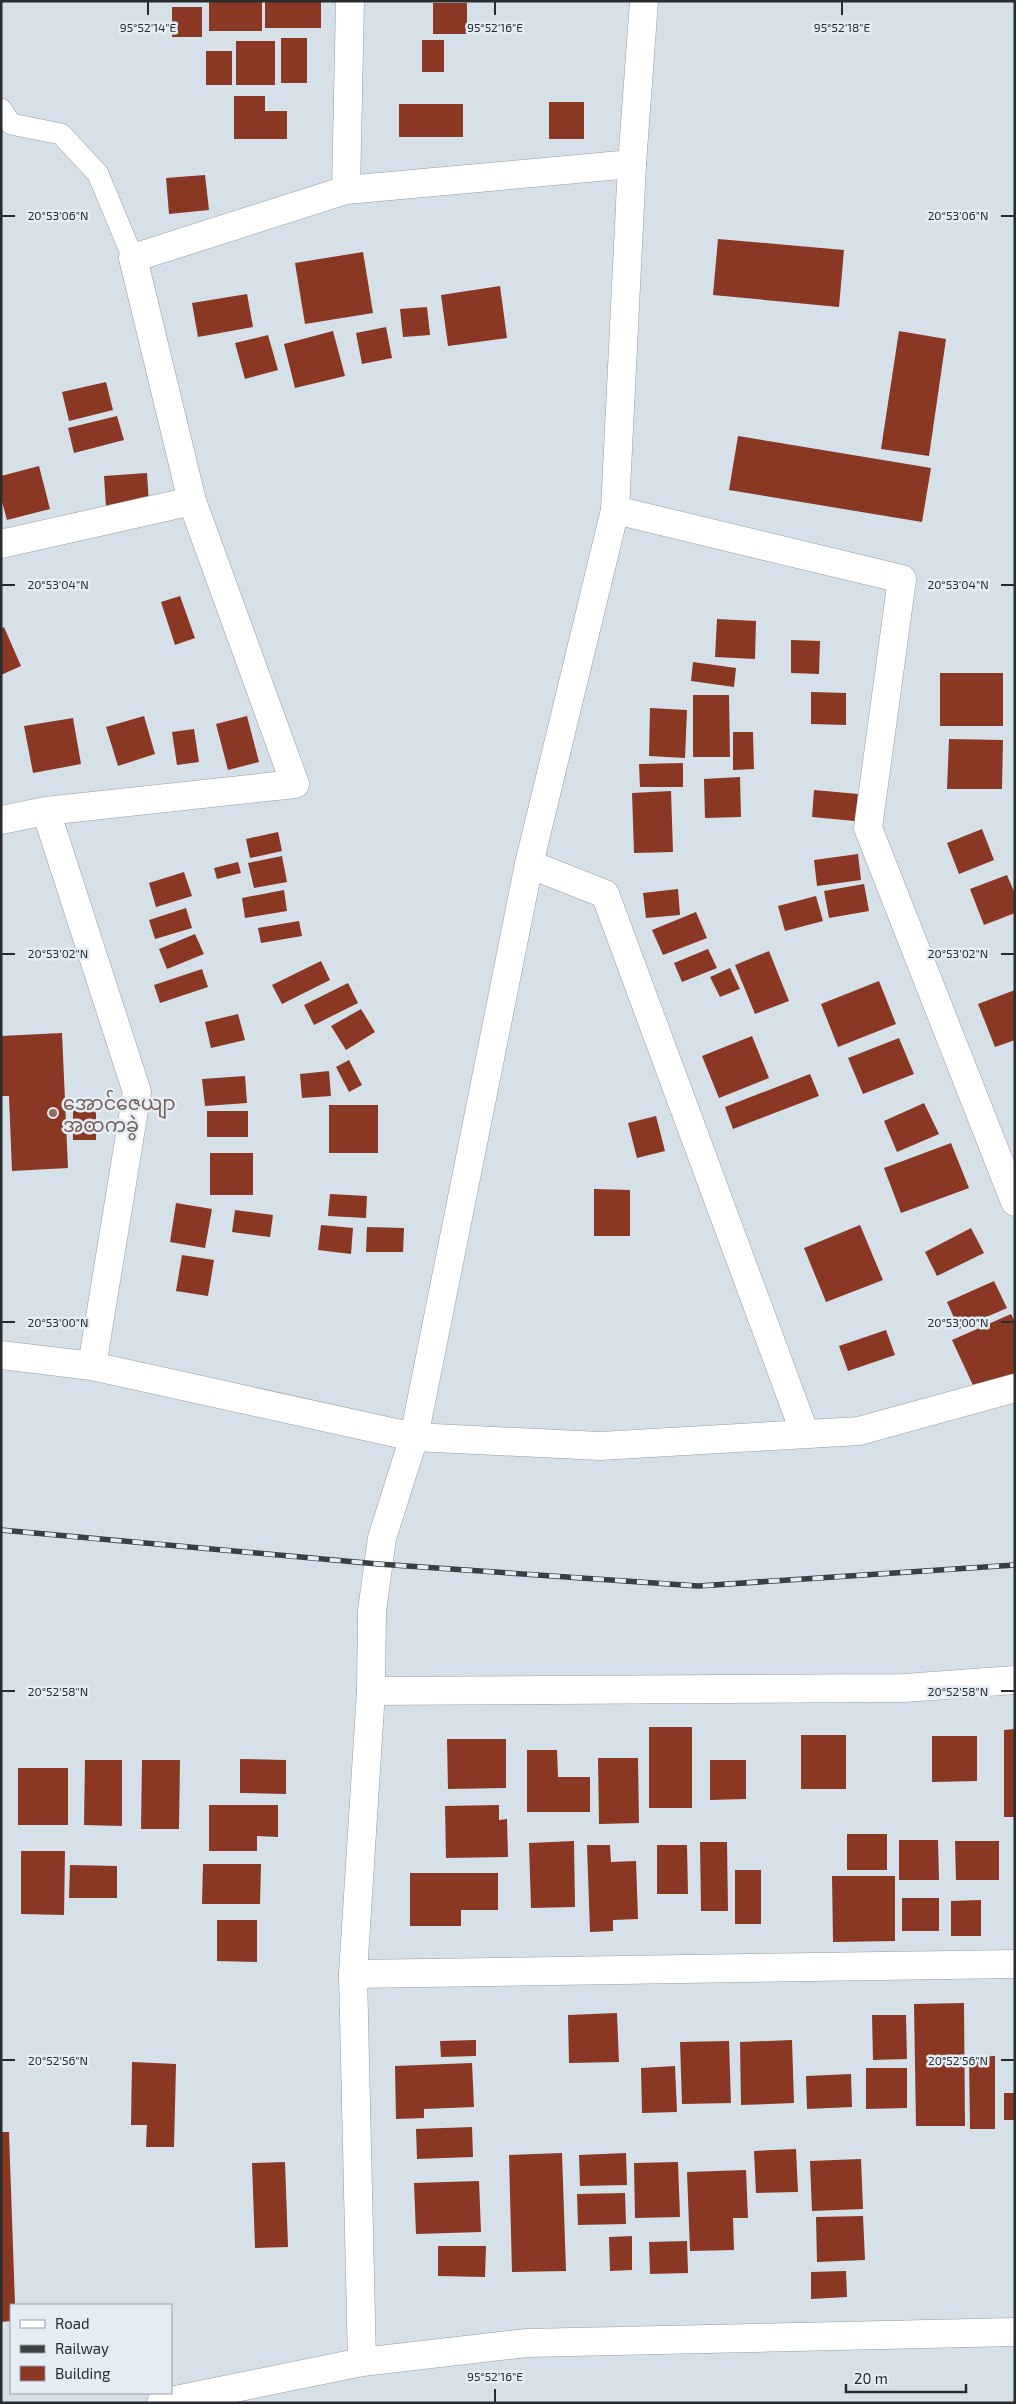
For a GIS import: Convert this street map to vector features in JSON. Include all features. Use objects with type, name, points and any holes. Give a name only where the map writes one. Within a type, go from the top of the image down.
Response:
[{"type":"street","points":[[346,190],[350,1]]},
{"type":"street","points":[[362,2362],[353,1974],[371,1691],[372,1612],[382,1538],[414,1438],[529,864],[615,510],[632,164],[644,1]]},
{"type":"street","points":[[1,820],[46,811],[295,784],[192,501],[133,258],[346,190],[632,164]]},
{"type":"street","points":[[1,544],[192,501]]},
{"type":"street","points":[[615,510],[902,579],[868,828],[1015,1202]]},
{"type":"street","points":[[46,811],[137,1092],[92,1366]]},
{"type":"street","points":[[529,864],[605,894],[805,1434]]},
{"type":"street","points":[[1,1355],[92,1366],[414,1438],[600,1446],[859,1431],[1015,1388]]},
{"type":"street","points":[[371,1691],[904,1688],[1015,1680]]},
{"type":"street","points":[[353,1974],[1015,1964]]},
{"type":"street","points":[[161,2403],[362,2362],[527,2342],[1015,2332]]},
{"type":"lane","points":[[1,109],[11,124],[61,134],[98,174],[133,258]]},
{"type":"building","points":[[209,1],[262,1],[262,31],[209,31]]},
{"type":"building","points":[[265,1],[321,1],[321,28],[265,28]]},
{"type":"building","points":[[433,3],[467,3],[467,34],[433,34]]},
{"type":"building","points":[[172,7],[202,7],[202,37],[172,37]]},
{"type":"building","points":[[281,38],[307,38],[307,83],[281,83]]},
{"type":"building","points":[[422,40],[444,40],[444,72],[422,72]]},
{"type":"building","points":[[236,41],[275,41],[275,85],[236,85]]},
{"type":"building","points":[[206,51],[232,51],[232,85],[206,85]]},
{"type":"building","points":[[234,96],[265,96],[265,111],[287,111],[287,139],[234,139]]},
{"type":"building","points":[[549,102],[584,102],[584,139],[549,139]]},
{"type":"building","points":[[399,104],[463,104],[463,137],[399,137]]},
{"type":"building","points":[[205,175],[209,210],[169,214],[166,178]]},
{"type":"building","points":[[718,239],[844,250],[839,307],[713,295]]},
{"type":"building","points":[[363,252],[373,313],[305,324],[295,263]]},
{"type":"building","points":[[500,286],[507,338],[448,346],[441,295]]},
{"type":"building","points":[[247,294],[253,327],[198,337],[192,303]]},
{"type":"building","points":[[427,307],[430,335],[403,337],[400,309]]},
{"type":"building","points":[[386,327],[392,358],[362,364],[356,333]]},
{"type":"building","points":[[333,331],[345,376],[295,388],[284,344]]},
{"type":"building","points":[[899,331],[946,339],[929,456],[881,449]]},
{"type":"building","points":[[268,335],[278,370],[245,379],[235,343]]},
{"type":"building","points":[[106,382],[113,410],[69,421],[62,392]]},
{"type":"building","points":[[117,416],[124,440],[74,453],[68,428]]},
{"type":"building","points":[[738,436],[931,468],[922,522],[729,490]]},
{"type":"building","points":[[39,466],[50,509],[7,520],[1,498],[1,476]]},
{"type":"building","points":[[147,473],[149,505],[106,507],[104,476]]},
{"type":"building","points":[[180,596],[195,638],[175,645],[161,602]]},
{"type":"building","points":[[717,619],[756,621],[755,659],[715,657]]},
{"type":"building","points":[[4,627],[21,666],[1,675],[1,629]]},
{"type":"building","points":[[791,640],[820,641],[819,674],[791,673]]},
{"type":"building","points":[[693,662],[736,668],[734,687],[691,681]]},
{"type":"building","points":[[940,673],[1003,673],[1003,726],[940,726]]},
{"type":"building","points":[[811,692],[846,693],[846,725],[811,724]]},
{"type":"building","points":[[693,695],[729,695],[730,757],[693,757]]},
{"type":"building","points":[[650,708],[687,710],[685,758],[649,756]]},
{"type":"building","points":[[144,716],[155,754],[118,766],[106,727]]},
{"type":"building","points":[[247,716],[259,762],[228,770],[216,724]]},
{"type":"building","points":[[73,718],[81,764],[33,773],[24,726]]},
{"type":"building","points":[[194,729],[199,762],[177,765],[172,732]]},
{"type":"building","points":[[733,732],[753,732],[754,769],[733,770]]},
{"type":"building","points":[[949,739],[1003,740],[1002,789],[947,789]]},
{"type":"building","points":[[683,763],[683,787],[640,787],[639,764]]},
{"type":"building","points":[[740,777],[741,817],[705,818],[704,779]]},
{"type":"building","points":[[814,790],[858,794],[855,821],[812,817]]},
{"type":"building","points":[[671,791],[673,852],[634,853],[632,793]]},
{"type":"building","points":[[982,829],[994,860],[959,874],[947,843]]},
{"type":"building","points":[[278,832],[282,851],[250,858],[246,839]]},
{"type":"building","points":[[858,854],[861,880],[817,886],[814,860]]},
{"type":"building","points":[[282,856],[287,882],[254,888],[248,863]]},
{"type":"building","points":[[238,862],[241,873],[217,879],[214,868]]},
{"type":"building","points":[[184,872],[192,896],[156,907],[149,883]]},
{"type":"building","points":[[1007,875],[1015,894],[1015,913],[984,925],[970,889]]},
{"type":"building","points":[[864,884],[869,911],[829,918],[824,891]]},
{"type":"building","points":[[678,889],[680,915],[646,918],[643,893]]},
{"type":"building","points":[[284,890],[287,911],[245,918],[242,898]]},
{"type":"building","points":[[816,896],[823,921],[785,931],[778,906]]},
{"type":"building","points":[[186,908],[192,928],[155,939],[149,920]]},
{"type":"building","points":[[696,912],[707,938],[663,955],[652,930]]},
{"type":"building","points":[[299,921],[302,936],[261,943],[258,928]]},
{"type":"building","points":[[195,934],[204,954],[167,969],[159,949]]},
{"type":"building","points":[[708,949],[717,968],[682,982],[674,963]]},
{"type":"building","points":[[769,951],[789,1001],[755,1014],[735,965]]},
{"type":"building","points":[[321,961],[330,980],[282,1004],[272,985]]},
{"type":"building","points":[[730,968],[740,989],[720,997],[710,977]]},
{"type":"building","points":[[202,969],[208,987],[160,1003],[154,985]]},
{"type":"building","points":[[879,981],[896,1024],[838,1047],[821,1004]]},
{"type":"building","points":[[348,983],[358,1003],[314,1025],[304,1005]]},
{"type":"building","points":[[1015,990],[1015,1040],[995,1047],[978,1004]]},
{"type":"building","points":[[361,1009],[375,1032],[346,1050],[331,1026]]},
{"type":"building","points":[[238,1014],[245,1040],[211,1048],[205,1022]]},
{"type":"building","points":[[62,1033],[68,1168],[12,1171],[9,1096],[1,1096],[1,1036]]},
{"type":"building","points":[[752,1036],[769,1078],[719,1098],[702,1056]]},
{"type":"building","points":[[899,1038],[914,1074],[863,1094],[848,1058]]},
{"type":"building","points":[[349,1060],[362,1085],[349,1092],[336,1067]]},
{"type":"building","points":[[329,1071],[331,1096],[302,1098],[300,1074]]},
{"type":"building","points":[[810,1074],[819,1096],[733,1129],[725,1107]]},
{"type":"building","points":[[245,1076],[247,1103],[205,1106],[202,1079]]},
{"type":"building","points":[[924,1103],[939,1134],[897,1152],[884,1121]]},
{"type":"building","points":[[73,1104],[96,1104],[96,1140],[73,1140]]},
{"type":"building","points":[[329,1105],[378,1105],[378,1153],[329,1153]]},
{"type":"building","points":[[207,1111],[248,1111],[248,1137],[207,1137]]},
{"type":"building","points":[[656,1116],[665,1151],[637,1158],[628,1123]]},
{"type":"building","points":[[951,1143],[969,1188],[901,1213],[884,1168]]},
{"type":"building","points":[[210,1153],[253,1153],[253,1195],[210,1195]]},
{"type":"building","points":[[594,1189],[630,1190],[630,1236],[594,1236]]},
{"type":"building","points":[[330,1194],[367,1196],[366,1218],[328,1216]]},
{"type":"building","points":[[176,1203],[212,1209],[205,1248],[170,1242]]},
{"type":"building","points":[[235,1210],[273,1215],[270,1237],[232,1232]]},
{"type":"building","points":[[321,1225],[353,1228],[351,1254],[318,1250]]},
{"type":"building","points":[[860,1225],[883,1280],[826,1302],[804,1248]]},
{"type":"building","points":[[367,1227],[404,1228],[403,1252],[366,1252]]},
{"type":"building","points":[[971,1228],[984,1253],[937,1276],[925,1252]]},
{"type":"building","points":[[182,1255],[214,1260],[208,1296],[176,1291]]},
{"type":"building","points":[[994,1281],[1007,1308],[959,1329],[947,1302]]},
{"type":"building","points":[[1011,1314],[1015,1322],[1015,1376],[977,1394],[952,1340]]},
{"type":"building","points":[[886,1330],[895,1355],[848,1371],[839,1346]]},
{"type":"building","points":[[649,1727],[692,1727],[692,1808],[649,1808]]},
{"type":"building","points":[[1015,1729],[1015,1817],[1004,1817],[1004,1730]]},
{"type":"building","points":[[801,1735],[846,1735],[846,1789],[801,1789]]},
{"type":"building","points":[[932,1736],[977,1736],[977,1781],[932,1782]]},
{"type":"building","points":[[447,1739],[506,1739],[506,1788],[448,1789]]},
{"type":"building","points":[[527,1750],[557,1750],[558,1777],[590,1777],[590,1812],[527,1812]]},
{"type":"building","points":[[598,1758],[638,1758],[639,1823],[599,1824]]},
{"type":"building","points":[[240,1759],[286,1760],[286,1794],[240,1793]]},
{"type":"building","points":[[85,1760],[122,1760],[122,1826],[84,1825]]},
{"type":"building","points":[[142,1760],[180,1760],[179,1829],[141,1829]]},
{"type":"building","points":[[710,1760],[746,1760],[746,1799],[710,1800]]},
{"type":"building","points":[[18,1768],[68,1768],[68,1825],[18,1825]]},
{"type":"building","points":[[209,1805],[278,1805],[278,1837],[257,1836],[257,1851],[209,1851]]},
{"type":"building","points":[[499,1805],[499,1820],[507,1819],[508,1857],[446,1858],[445,1806]]},
{"type":"building","points":[[847,1834],[887,1834],[887,1870],[847,1870]]},
{"type":"building","points":[[899,1840],[938,1840],[939,1880],[899,1880]]},
{"type":"building","points":[[574,1841],[575,1907],[531,1908],[529,1843]]},
{"type":"building","points":[[955,1841],[999,1841],[999,1880],[956,1880]]},
{"type":"building","points":[[700,1842],[727,1842],[728,1911],[701,1911]]},
{"type":"building","points":[[587,1845],[610,1845],[611,1862],[636,1861],[638,1919],[613,1920],[613,1931],[590,1932]]},
{"type":"building","points":[[657,1845],[687,1845],[688,1894],[657,1894]]},
{"type":"building","points":[[21,1851],[65,1851],[64,1915],[21,1914]]},
{"type":"building","points":[[203,1864],[261,1864],[260,1904],[202,1904]]},
{"type":"building","points":[[70,1865],[117,1866],[117,1898],[69,1898]]},
{"type":"building","points":[[735,1870],[761,1870],[761,1924],[735,1924]]},
{"type":"building","points":[[410,1873],[498,1873],[498,1910],[461,1910],[461,1926],[410,1926]]},
{"type":"building","points":[[832,1876],[895,1876],[895,1941],[833,1942]]},
{"type":"building","points":[[902,1898],[939,1898],[939,1931],[902,1931]]},
{"type":"building","points":[[981,1900],[981,1936],[951,1936],[951,1901]]},
{"type":"building","points":[[217,1920],[257,1920],[257,1962],[217,1961]]},
{"type":"building","points":[[964,2003],[965,2126],[916,2126],[914,2004]]},
{"type":"building","points":[[617,2013],[619,2062],[569,2063],[568,2015]]},
{"type":"building","points":[[872,2015],[906,2015],[907,2059],[873,2060]]},
{"type":"building","points":[[476,2040],[476,2056],[441,2057],[440,2041]]},
{"type":"building","points":[[792,2040],[794,2103],[741,2105],[740,2042]]},
{"type":"building","points":[[729,2041],[731,2103],[682,2104],[680,2042]]},
{"type":"building","points":[[995,2056],[995,2129],[970,2129],[969,2057]]},
{"type":"building","points":[[132,2062],[176,2064],[174,2147],[146,2147],[147,2125],[131,2125]]},
{"type":"building","points":[[472,2063],[474,2107],[424,2109],[424,2118],[396,2119],[395,2066]]},
{"type":"building","points":[[675,2066],[677,2112],[642,2113],[641,2068]]},
{"type":"building","points":[[866,2068],[907,2068],[907,2108],[866,2109]]},
{"type":"building","points":[[851,2074],[852,2107],[807,2109],[806,2076]]},
{"type":"building","points":[[1004,2093],[1015,2093],[1015,2120],[1004,2120]]},
{"type":"building","points":[[472,2127],[473,2157],[417,2159],[416,2129]]},
{"type":"building","points":[[1,2132],[9,2132],[15,2304],[10,2304],[10,2321],[1,2322]]},
{"type":"building","points":[[796,2149],[798,2192],[756,2193],[754,2151]]},
{"type":"building","points":[[562,2153],[566,2271],[512,2272],[509,2155]]},
{"type":"building","points":[[626,2153],[627,2185],[580,2186],[579,2155]]},
{"type":"building","points":[[861,2159],[863,2209],[812,2211],[810,2161]]},
{"type":"building","points":[[285,2162],[288,2247],[255,2248],[252,2163]]},
{"type":"building","points":[[678,2162],[680,2217],[635,2218],[634,2163]]},
{"type":"building","points":[[746,2170],[748,2218],[733,2218],[734,2250],[690,2251],[687,2172]]},
{"type":"building","points":[[479,2181],[481,2232],[416,2234],[414,2183]]},
{"type":"building","points":[[625,2193],[626,2224],[578,2225],[577,2194]]},
{"type":"building","points":[[863,2216],[865,2260],[817,2262],[816,2217]]},
{"type":"building","points":[[632,2236],[632,2270],[610,2271],[609,2237]]},
{"type":"building","points":[[687,2241],[688,2273],[650,2274],[649,2242]]},
{"type":"building","points":[[438,2246],[486,2246],[485,2277],[438,2276]]},
{"type":"building","points":[[846,2271],[847,2297],[811,2299],[811,2272]]},
{"type":"railway","points":[[1,1530],[378,1564],[698,1586],[1015,1565]]},
{"type":"place","name":"အောင်ဇေယျာ အထကခွဲ","points":[[53,1113]]}]
